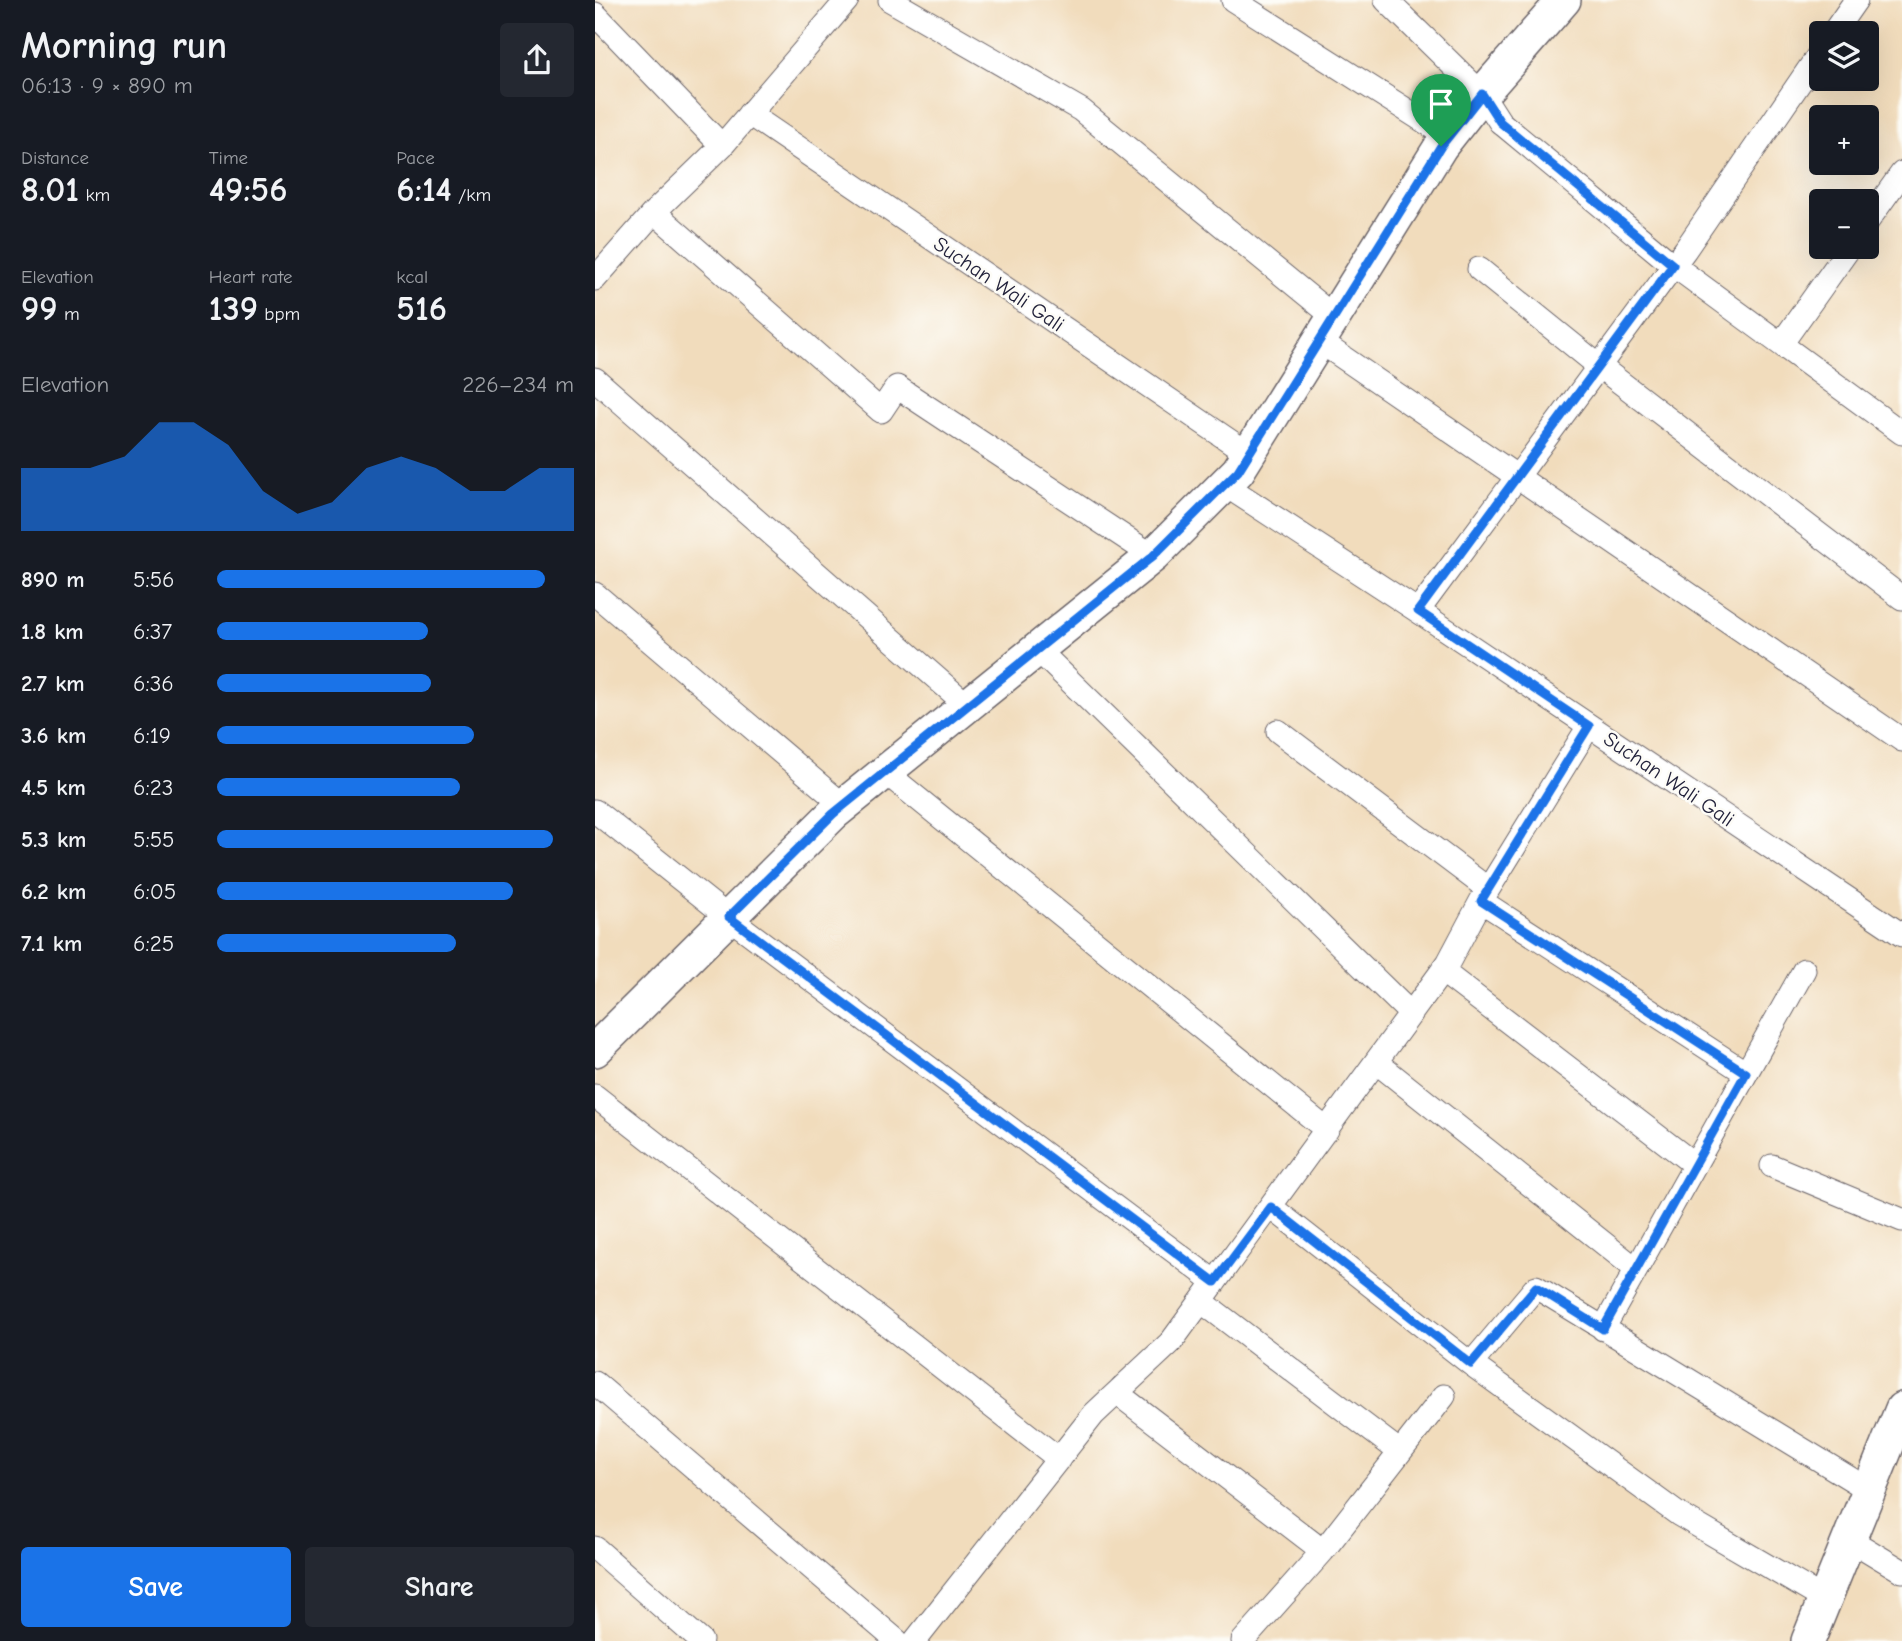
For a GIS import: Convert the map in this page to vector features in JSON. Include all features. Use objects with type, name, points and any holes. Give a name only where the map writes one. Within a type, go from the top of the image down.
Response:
[{"type":"street","points":[[595,279],[654,212],[722,146],[847,0]]},
{"type":"street","points":[[890,0],[1081,110],[1327,329],[1517,477],[1902,740]]},
{"type":"street","points":[[1233,0],[1449,137]]},
{"type":"street","points":[[1386,0],[1482,94],[1500,122],[1673,265],[1900,427]]},
{"type":"street","points":[[595,1050],[843,805],[1153,556],[1238,471],[1441,146],[1482,94],[1564,0]]},
{"type":"street","points":[[1841,21],[1856,0]]},
{"type":"street","points":[[595,14],[722,146]]},
{"type":"street","points":[[1418,611],[1673,265],[1809,69]]},
{"type":"street","name":"Suchan Wali Gali","points":[[749,114],[1249,454]]},
{"type":"street","points":[[1879,205],[1902,173]]},
{"type":"street","points":[[654,212],[881,411],[897,387],[1153,556]]},
{"type":"street","points":[[1781,344],[1841,259]]},
{"type":"street","points":[[1479,269],[1599,366],[1902,598]]},
{"type":"street","points":[[595,379],[967,705]]},
{"type":"street","name":"Suchan Wali Gali","points":[[1224,485],[1418,611],[1902,935]]},
{"type":"street","points":[[595,594],[843,805]]},
{"type":"street","points":[[1037,649],[1411,1014]]},
{"type":"street","points":[[915,1641],[1094,1414],[1171,1342],[1271,1207],[1442,971],[1485,895],[1589,726]]},
{"type":"street","points":[[1277,731],[1485,895],[1746,1073]]},
{"type":"street","points":[[885,772],[1327,1130]]},
{"type":"street","points":[[595,811],[729,917],[1215,1282]]},
{"type":"street","points":[[1603,1329],[1804,970]]},
{"type":"street","points":[[1442,971],[1695,1165]]},
{"type":"street","points":[[1376,1062],[1636,1269]]},
{"type":"street","points":[[595,1097],[1059,1459]]},
{"type":"street","points":[[1772,1166],[1902,1220]]},
{"type":"street","points":[[1271,1207],[1471,1364],[1678,1514],[1824,1599]]},
{"type":"street","points":[[1471,1364],[1536,1287],[1869,1490]]},
{"type":"street","points":[[1201,1301],[1400,1452]]},
{"type":"street","points":[[595,1383],[897,1641]]},
{"type":"street","points":[[1117,1393],[1323,1551]]},
{"type":"street","points":[[1243,1641],[1323,1551],[1444,1396]]},
{"type":"street","points":[[1808,1641],[1902,1409]]},
{"type":"street","points":[[1849,1539],[1902,1571]]},
{"type":"street","points":[[595,1548],[701,1641]]},
{"type":"route","points":[[1482,94],[1500,122],[1673,265],[1418,611],[1589,726],[1481,901],[1746,1073],[1603,1329],[1536,1287],[1471,1364],[1271,1207],[1215,1282],[729,917],[833,814],[1153,556],[1238,471],[1441,146],[1482,94]]}]
